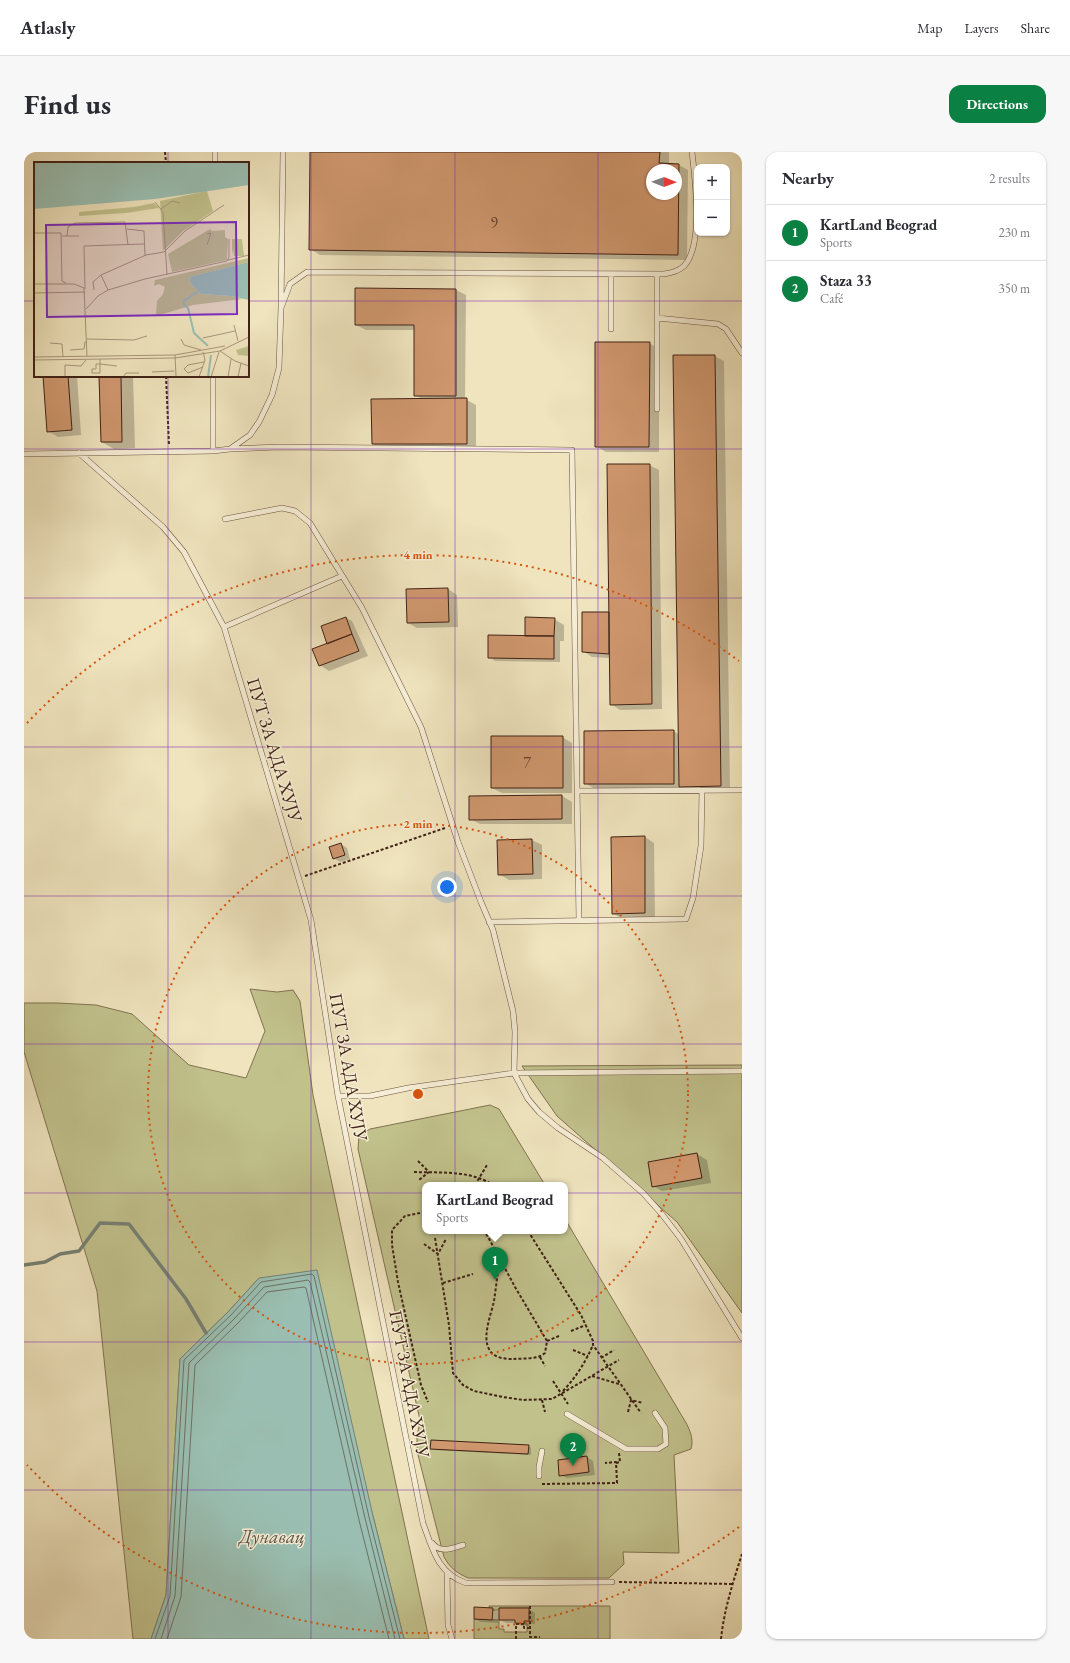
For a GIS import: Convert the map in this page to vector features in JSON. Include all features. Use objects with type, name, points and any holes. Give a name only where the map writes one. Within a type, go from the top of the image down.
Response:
[{"type":"lane","points":[[230,449],[250,435],[259,422],[272,395],[278,368],[281,308],[283,152]]},
{"type":"lane","points":[[281,308],[290,284],[307,272],[664,274],[680,269],[688,261],[694,244],[696,189],[692,152]]},
{"type":"lane","points":[[611,274],[611,329]]},
{"type":"lane","points":[[657,274],[657,409]]},
{"type":"lane","points":[[657,318],[718,324],[726,329],[742,353]]},
{"type":"lane","points":[[213,377],[213,451]]},
{"type":"lane","points":[[24,454],[213,451],[288,447],[572,450],[579,920]]},
{"type":"lane","name":"ПУТ ЗА АДА ХУЈУ","points":[[78,453],[163,528],[184,552],[224,627],[311,920],[338,1096],[423,1523],[440,1564],[455,1580],[466,1583],[612,1582]]},
{"type":"lane","points":[[226,520],[282,508],[295,511],[310,523],[362,608],[421,727],[453,825],[481,902],[493,930],[513,1011],[515,1032],[514,1073],[528,1099],[539,1112],[558,1128],[603,1158],[643,1193],[661,1213],[681,1239],[742,1338]]},
{"type":"lane","points":[[224,627],[342,576]]},
{"type":"lane","points":[[490,922],[686,919],[693,898],[701,846],[702,790]]},
{"type":"lane","points":[[577,791],[742,790]]},
{"type":"lane","points":[[338,1096],[370,1096],[408,1088],[514,1073],[551,1071],[742,1071]]},
{"type":"lane","points":[[567,1414],[626,1449],[658,1449],[666,1444],[665,1428],[655,1413]]},
{"type":"lane","points":[[539,1476],[542,1451]]},
{"type":"lane","points":[[429,1539],[436,1548],[445,1550],[463,1545]]},
{"type":"lane","points":[[447,1573],[448,1625],[452,1639]]},
{"type":"path","points":[[166,377],[169,452]]},
{"type":"path","points":[[299,878],[453,825]]},
{"type":"path","points":[[418,1161],[429,1172]]},
{"type":"path","points":[[477,1182],[488,1165]]},
{"type":"path","points":[[414,1172],[451,1172],[480,1178],[488,1182]]},
{"type":"path","points":[[419,1180],[429,1172]]},
{"type":"path","points":[[422,1213],[405,1216],[392,1230],[392,1244],[398,1282],[421,1385],[428,1402]]},
{"type":"path","points":[[486,1234],[547,1342],[545,1353],[540,1357],[506,1359],[497,1357],[490,1351],[487,1342],[488,1325],[493,1303],[499,1258]]},
{"type":"path","points":[[530,1234],[586,1325],[593,1341],[593,1345],[601,1358],[641,1414]]},
{"type":"path","points":[[435,1238],[449,1325],[453,1373],[463,1385],[474,1391],[503,1398],[523,1400],[552,1399],[576,1377],[593,1345]]},
{"type":"path","points":[[438,1254],[446,1239]]},
{"type":"path","points":[[424,1244],[438,1254]]},
{"type":"path","points":[[443,1283],[473,1274]]},
{"type":"path","points":[[572,1331],[586,1325]]},
{"type":"path","points":[[547,1342],[559,1336]]},
{"type":"path","points":[[573,1350],[588,1356]]},
{"type":"path","points":[[601,1358],[614,1350]]},
{"type":"path","points":[[540,1357],[545,1366]]},
{"type":"path","points":[[560,1393],[620,1360]]},
{"type":"path","points":[[592,1376],[620,1384]]},
{"type":"path","points":[[553,1381],[568,1404]]},
{"type":"path","points":[[542,1400],[545,1412]]},
{"type":"path","points":[[631,1400],[643,1403]]},
{"type":"path","points":[[628,1412],[631,1400]]},
{"type":"path","points":[[540,1484],[617,1482],[616,1462],[605,1463]]},
{"type":"path","points":[[721,1639],[722,1626],[742,1554]]},
{"type":"path","points":[[612,1582],[733,1584]]},
{"type":"path","points":[[530,1606],[530,1637],[540,1637]]},
{"type":"path","points":[[516,1639],[516,1624],[524,1624],[524,1628],[530,1628]]},
{"type":"green space","points":[[250,989],[277,992],[293,990],[300,1001],[313,1095],[429,1639],[404,1639],[373,1516],[259,1278],[228,1312],[180,1359],[166,1595],[151,1639],[133,1639],[97,1291],[24,1052],[24,1003],[96,1005],[132,1014],[189,1065],[246,1078],[265,1031]]},
{"type":"green space","points":[[742,1065],[742,1313],[677,1222],[557,1116],[522,1066]]},
{"type":"green space","points":[[490,1105],[499,1109],[543,1182],[422,1182],[422,1234],[568,1234],[568,1224],[691,1434],[691,1449],[674,1455],[679,1553],[623,1552],[624,1564],[609,1578],[468,1578],[451,1567],[444,1557],[417,1451],[417,1438],[420,1420],[358,1149],[359,1136],[370,1129]]},
{"type":"green space","points":[[489,1606],[610,1606],[610,1639],[474,1639],[474,1619],[499,1620],[499,1629],[504,1629],[504,1632],[527,1632],[527,1624],[524,1624],[529,1608],[499,1608],[499,1610],[493,1610],[492,1608],[489,1608]]},
{"type":"water","name":"Дунавац","points":[[317,1270],[373,1516],[404,1639],[151,1639],[166,1595],[180,1359],[228,1312],[259,1278]]},
{"type":"building","points":[[310,152],[660,152],[659,163],[679,164],[646,164],[646,200],[679,200],[678,255],[309,250]]},
{"type":"building","points":[[355,288],[456,289],[456,396],[414,396],[414,325],[355,325]]},
{"type":"building","points":[[595,342],[650,342],[649,447],[595,447]]},
{"type":"building","points":[[673,355],[715,355],[721,786],[679,787]]},
{"type":"building","points":[[43,377],[68,377],[72,430],[47,432]]},
{"type":"building","points":[[99,377],[121,377],[122,442],[101,442]]},
{"type":"building","points":[[467,398],[467,444],[372,444],[371,399]]},
{"type":"building","points":[[607,464],[650,464],[652,704],[610,705]]},
{"type":"building","points":[[448,588],[449,622],[407,623],[406,589]]},
{"type":"building","points":[[582,612],[609,612],[609,654],[582,652]]},
{"type":"building","points":[[346,617],[352,634],[327,644],[321,626]]},
{"type":"building","points":[[525,617],[555,618],[554,636],[525,636]]},
{"type":"building","points":[[352,634],[359,651],[319,666],[312,649]]},
{"type":"building","points":[[488,635],[554,636],[554,659],[488,658]]},
{"type":"building","points":[[674,730],[674,784],[584,784],[584,731]]},
{"type":"building","points":[[491,736],[563,736],[563,788],[491,788]]},
{"type":"building","points":[[562,795],[562,819],[469,820],[469,796]]},
{"type":"building","points":[[645,836],[645,913],[612,914],[611,837]]},
{"type":"building","points":[[532,839],[533,874],[498,875],[497,840]]},
{"type":"building","points":[[341,843],[345,855],[333,859],[329,847]]},
{"type":"building","points":[[697,1153],[702,1178],[652,1187],[648,1162]]},
{"type":"building","points":[[431,1440],[529,1445],[528,1454],[430,1449]]},
{"type":"building","points":[[587,1456],[589,1472],[559,1476],[558,1460]]},
{"type":"building","points":[[474,1607],[493,1608],[492,1620],[474,1619]]},
{"type":"building","points":[[499,1608],[529,1608],[529,1621],[524,1621],[524,1624],[515,1623],[515,1620],[499,1620]]},
{"type":"waterway","points":[[24,1265],[45,1262],[60,1254],[79,1251],[100,1223],[129,1224],[186,1299],[206,1333]]},
{"type":"place","name":"KartLand Beograd","points":[[495,1280]]},
{"type":"place","name":"Staza 33","points":[[573,1466]]}]
